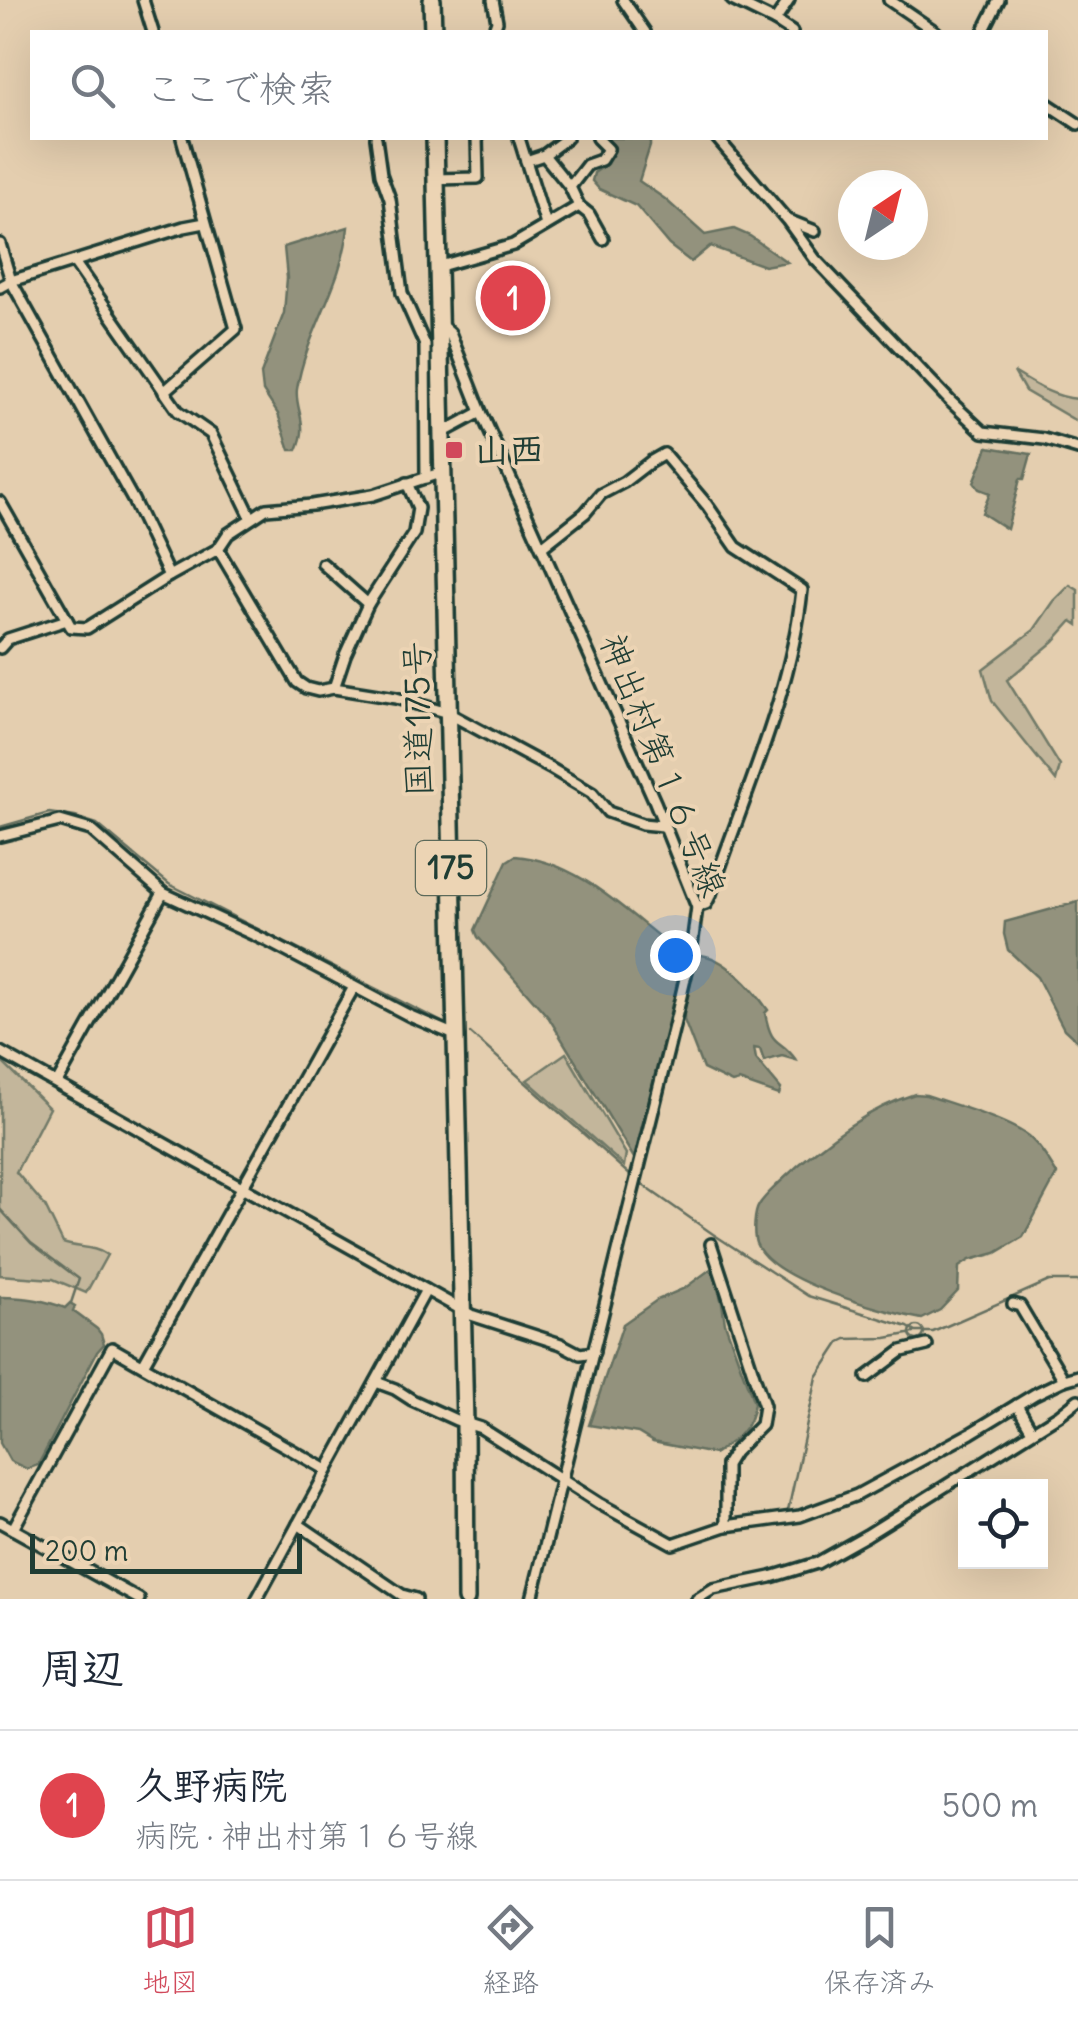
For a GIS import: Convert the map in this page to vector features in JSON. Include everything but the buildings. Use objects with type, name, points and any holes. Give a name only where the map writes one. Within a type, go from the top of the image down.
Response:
[{"type":"highway","points":[[432,0],[432,30]]},
{"type":"highway","name":"国道175号","points":[[434,140],[442,433],[434,475],[448,712],[466,1599]]},
{"type":"street","points":[[143,0],[152,30]]},
{"type":"street","points":[[493,0],[494,30]]},
{"type":"street","points":[[623,0],[643,30]]},
{"type":"street","points":[[732,0],[789,30]]},
{"type":"street","points":[[775,21],[790,0]]},
{"type":"street","points":[[888,0],[933,30]]},
{"type":"street","points":[[985,30],[999,0]]},
{"type":"street","points":[[1048,104],[1078,124]]},
{"type":"street","points":[[164,392],[236,329],[183,140]]},
{"type":"street","points":[[0,502],[70,627],[87,628],[218,549],[228,534],[266,509],[372,495],[434,475],[426,345],[402,294],[390,199],[381,174],[376,140]]},
{"type":"street","points":[[436,179],[478,178],[477,140]]},
{"type":"street","points":[[520,140],[546,225]]},
{"type":"street","points":[[526,160],[544,155],[563,140]]},
{"type":"street","points":[[570,187],[587,165],[601,160],[608,149],[599,140]]},
{"type":"street","points":[[719,140],[815,258],[982,432],[1044,439],[1078,448]]},
{"type":"street","points":[[544,155],[603,239]]},
{"type":"street","points":[[437,267],[513,245],[579,206]]},
{"type":"street","points":[[787,220],[815,231]]},
{"type":"street","points":[[0,286],[205,223]]},
{"type":"street","points":[[0,244],[11,280],[133,500],[170,576]]},
{"type":"street","points":[[74,262],[178,410],[211,434],[251,517]]},
{"type":"street","name":"神出村第１６号線","points":[[439,324],[450,333],[698,907],[691,953],[532,1599]]},
{"type":"street","points":[[442,433],[482,412]]},
{"type":"street","points":[[542,547],[585,513],[601,494],[664,454],[736,547],[802,590],[798,626],[782,688],[711,894],[706,904],[698,907]]},
{"type":"street","points":[[334,688],[368,604],[414,533],[418,508],[406,483]]},
{"type":"street","points":[[218,549],[297,682],[306,688],[334,688],[396,698],[448,712],[592,793],[608,812],[642,824],[664,826]]},
{"type":"street","points":[[323,564],[368,604]]},
{"type":"street","points":[[0,648],[8,640],[67,620]]},
{"type":"street","points":[[0,836],[60,821],[91,830],[163,892],[455,1035]]},
{"type":"street","points":[[57,1083],[163,892]]},
{"type":"street","points":[[143,1365],[354,987]]},
{"type":"street","points":[[0,1052],[471,1315],[561,1344],[580,1354],[594,1352]]},
{"type":"street","points":[[711,1244],[764,1406],[761,1425],[726,1465],[726,1526]]},
{"type":"street","points":[[256,1599],[426,1290]]},
{"type":"street","points":[[1013,1304],[1020,1306],[1064,1380]]},
{"type":"street","points":[[867,1377],[902,1350],[928,1345]]},
{"type":"street","points":[[13,1529],[112,1348],[327,1470]]},
{"type":"street","points":[[376,1382],[481,1428],[600,1504],[672,1544],[726,1526],[800,1516],[858,1495],[1064,1380],[1078,1376]]},
{"type":"street","points":[[697,1599],[712,1589],[817,1563],[1078,1400]]},
{"type":"street","points":[[1018,1405],[1032,1431]]},
{"type":"street","points":[[0,1522],[139,1599]]},
{"type":"street","points":[[298,1524],[402,1595],[416,1599]]},
{"type":"shaded area","points":[[608,140],[650,140],[639,181],[705,235],[734,229],[787,262],[764,266],[710,246],[691,262],[669,245],[636,206],[599,189],[592,181],[594,173],[607,164],[614,148]]},
{"type":"shaded area","points":[[348,227],[339,269],[302,368],[297,394],[302,436],[297,450],[290,450],[278,414],[263,391],[261,374],[284,313],[284,247]]},
{"type":"shaded area","points":[[1014,372],[1052,393],[1078,399],[1078,422],[1025,391]]},
{"type":"shaded area","points":[[988,447],[1031,454],[1007,529],[982,513],[990,493],[974,482]]},
{"type":"shaded area","points":[[1070,585],[1078,590],[1078,625],[1072,621],[1007,680],[1060,766],[1056,781],[992,701],[983,669],[1034,630]]},
{"type":"shaded area","points":[[515,856],[560,867],[580,877],[685,960],[634,1158],[549,1018],[475,930],[507,861]]},
{"type":"shaded area","points":[[1078,902],[1078,1042],[1064,1029],[1037,977],[1008,950],[1004,934],[1005,922]]},
{"type":"shaded area","points":[[698,955],[728,967],[768,1010],[765,1013],[770,1033],[796,1060],[782,1056],[764,1061],[760,1049],[754,1048],[756,1059],[781,1089],[779,1095],[739,1081],[732,1083],[703,1069],[684,1020]]},
{"type":"shaded area","points":[[566,1053],[626,1154],[624,1166],[527,1080]]},
{"type":"shaded area","points":[[0,1060],[49,1108],[16,1172],[45,1206],[63,1243],[107,1255],[86,1293],[53,1279],[0,1275]]},
{"type":"shaded area","points":[[915,1094],[994,1118],[1019,1130],[1036,1144],[1057,1174],[1023,1237],[996,1253],[959,1267],[958,1291],[940,1310],[922,1319],[882,1310],[805,1282],[766,1257],[756,1243],[754,1229],[761,1202],[810,1156],[861,1119]]},
{"type":"shaded area","points":[[712,1268],[725,1323],[754,1403],[746,1427],[714,1454],[653,1442],[638,1433],[589,1425],[623,1324]]},
{"type":"shaded area","points":[[0,1297],[33,1299],[65,1308],[70,1303],[75,1306],[73,1311],[97,1329],[104,1344],[38,1465],[27,1469],[10,1461],[0,1443]]},
{"type":"waterway","points":[[0,827],[49,813],[97,824],[169,884],[448,1025]]},
{"type":"waterway","points":[[470,1033],[631,1176]]},
{"type":"waterway","points":[[637,1181],[808,1296],[916,1332],[933,1332],[1049,1281],[1078,1281]]},
{"type":"waterway","points":[[0,1209],[31,1243],[79,1279],[71,1303]]},
{"type":"waterway","points":[[917,1326],[924,1333],[917,1340],[910,1333],[917,1326]]},
{"type":"waterway","points":[[788,1511],[817,1377],[840,1342],[914,1333]]},
{"type":"place","name":"久野病院","points":[[513,298]]},
{"type":"place","name":"山西","points":[[454,450]]}]
